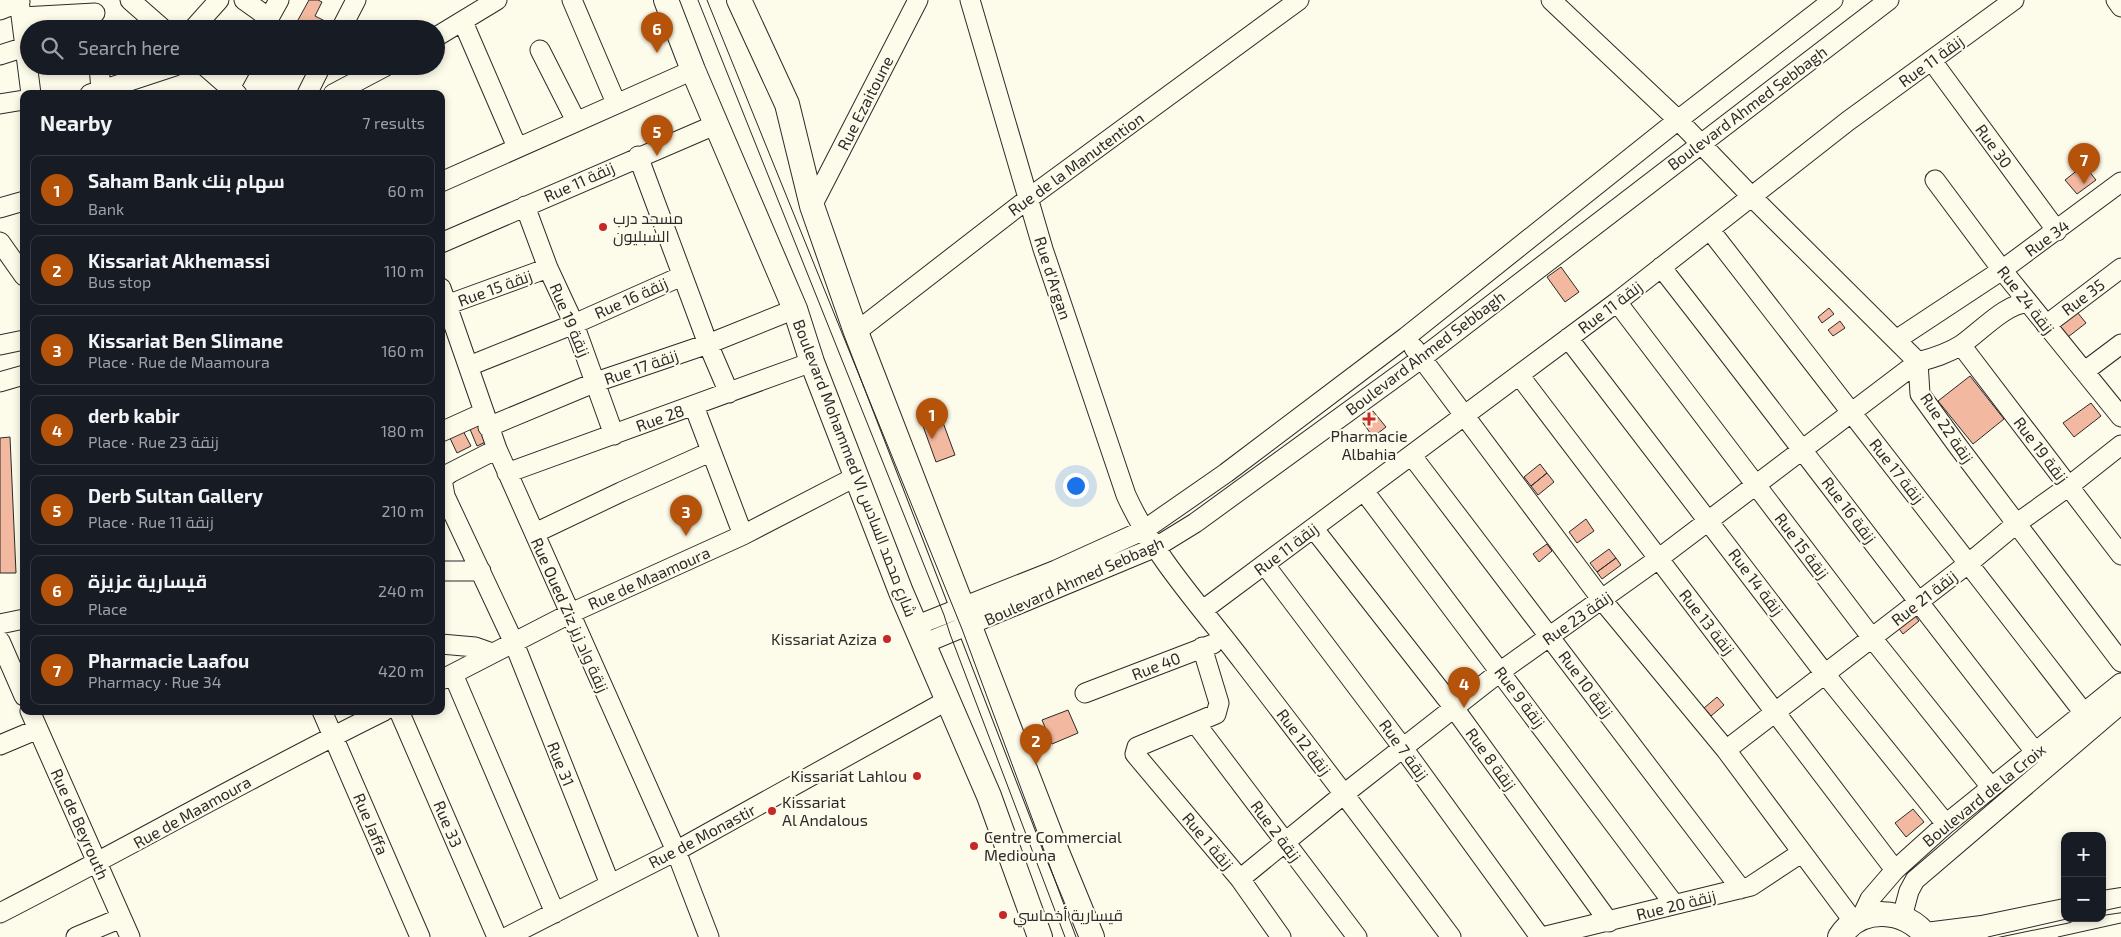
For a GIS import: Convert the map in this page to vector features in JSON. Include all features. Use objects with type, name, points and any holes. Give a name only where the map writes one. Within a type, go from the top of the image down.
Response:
[{"type":"main road","name":"Boulevard Mohammed VI شارع محمد السادس","points":[[666,0],[693,70],[795,309],[812,362],[919,635],[946,701],[989,796],[1040,937]]},
{"type":"main road","points":[[739,0],[787,104],[812,206],[856,332],[1053,843],[1092,937]]},
{"type":"main road","points":[[2106,903],[2121,900]]},
{"type":"main road","points":[[1852,926],[1874,914],[1888,914],[1911,921],[1926,936],[1982,928],[2061,912]]},
{"type":"street","points":[[130,0],[153,20]]},
{"type":"street","points":[[200,20],[219,0]]},
{"type":"street","points":[[244,0],[263,20]]},
{"type":"street","points":[[268,20],[279,0]]},
{"type":"street","points":[[346,20],[356,0]]},
{"type":"street","points":[[445,33],[497,0]]},
{"type":"street","points":[[572,0],[616,103]]},
{"type":"street","name":"Rue Ezaitoune","points":[[812,206],[918,0]]},
{"type":"street","name":"Rue d'Argan","points":[[970,0],[1043,249],[1126,496],[1144,530],[1156,547]]},
{"type":"street","name":"Rue de la Manutention","points":[[856,332],[1029,198],[1300,0]]},
{"type":"street","points":[[1551,0],[1678,120],[1752,197],[1918,362],[1943,355],[1961,345],[2016,305],[2028,303]]},
{"type":"street","name":"Boulevard Ahmed Sebbagh","points":[[1059,578],[1144,530],[1226,473],[1406,337],[1678,120],[1834,0]]},
{"type":"street","name":"Boulevard Ahmed Sebbagh","points":[[919,635],[1059,578],[1156,547],[1195,523],[1422,358],[1889,0]]},
{"type":"street","name":"Rue 11 زنقة","points":[[1203,610],[1616,302],[1848,121],[2014,0]]},
{"type":"street","points":[[2116,0],[2121,7]]},
{"type":"street","points":[[0,10],[20,7],[95,14]]},
{"type":"street","points":[[20,7],[22,20]]},
{"type":"street","points":[[464,22],[518,148]]},
{"type":"street","points":[[0,55],[20,49]]},
{"type":"street","points":[[540,50],[576,121]]},
{"type":"street","name":"Rue 30","points":[[1932,61],[2057,231]]},
{"type":"street","points":[[445,180],[693,70]]},
{"type":"street","points":[[29,75],[31,90]]},
{"type":"street","points":[[95,90],[98,75]]},
{"type":"street","points":[[101,90],[147,75]]},
{"type":"street","points":[[215,75],[233,90]]},
{"type":"street","points":[[234,90],[239,75]]},
{"type":"street","points":[[309,90],[316,75]]},
{"type":"street","points":[[341,90],[369,75]]},
{"type":"street","points":[[0,104],[20,101]]},
{"type":"street","name":"Rue 11 زنقة","points":[[445,241],[638,156],[717,124]]},
{"type":"street","points":[[638,156],[708,344],[729,393]]},
{"type":"street","name":"Rue 24 زنقة","points":[[1934,180],[2028,303],[2121,417]]},
{"type":"street","name":"Rue 34","points":[[1896,340],[2002,270],[2121,182]]},
{"type":"street","points":[[0,208],[20,202]]},
{"type":"street","name":"Rue 19 زنقة","points":[[525,206],[548,268],[574,324],[614,435]]},
{"type":"street","name":"Rue 17 زنقة","points":[[1710,230],[2084,713]]},
{"type":"street","points":[[0,242],[20,270]]},
{"type":"street","points":[[1503,261],[1519,282]]},
{"type":"street","name":"Rue 16 زنقة","points":[[1661,267],[2036,753]]},
{"type":"street","name":"Rue 15 زنقة","points":[[445,299],[548,268]]},
{"type":"street","name":"Rue 35","points":[[2046,325],[2121,268]]},
{"type":"street","name":"Rue 16 زنقة","points":[[469,366],[574,324],[682,276]]},
{"type":"street","name":"Rue 15 زنقة","points":[[1616,302],[1872,638],[1991,787]]},
{"type":"street","name":"Rue Oued Ziz زنقة واد زيز","points":[[445,305],[469,366],[497,449],[571,613],[606,697],[676,850],[709,937]]},
{"type":"street","name":"Rue 17 زنقة","points":[[486,420],[708,344],[795,309]]},
{"type":"street","points":[[1406,337],[1602,600],[1726,750],[1852,926]]},
{"type":"street","name":"Rue 14 زنقة","points":[[1568,338],[1825,674],[1946,824]]},
{"type":"street","points":[[0,345],[20,341]]},
{"type":"street","points":[[2084,371],[2121,344]]},
{"type":"street","name":"Rue 19 زنقة","points":[[1961,345],[2121,554]]},
{"type":"street","name":"Rue 28","points":[[507,472],[812,362]]},
{"type":"street","name":"Rue 23 زنقة","points":[[1240,879],[1344,794],[1501,671],[1658,559],[1850,411],[1918,362]]},
{"type":"street","name":"Rue 22 زنقة","points":[[1918,362],[1920,394],[2121,662]]},
{"type":"street","points":[[1358,373],[1373,393]]},
{"type":"street","name":"Rue 13 زنقة","points":[[1519,375],[1895,870]]},
{"type":"street","points":[[0,382],[20,376]]},
{"type":"street","points":[[694,406],[743,535]]},
{"type":"street","points":[[445,431],[486,420]]},
{"type":"street","name":"Rue 21 زنقة","points":[[1726,750],[1969,563],[2016,524],[2121,445]]},
{"type":"street","points":[[445,486],[450,472],[497,449]]},
{"type":"street","points":[[535,534],[621,492],[710,452]]},
{"type":"street","name":"Rue 10 زنقة","points":[[1412,456],[1741,889]]},
{"type":"street","name":"Rue de Maamoura","points":[[447,677],[571,613],[743,535],[858,476]]},
{"type":"street","name":"Rue 9 زنقة","points":[[1364,491],[1501,671],[1674,904]]},
{"type":"street","name":"Rue 31","points":[[445,495],[514,643],[610,884]]},
{"type":"street","name":"Rue 8 زنقة","points":[[1314,528],[1454,708],[1609,922]]},
{"type":"street","name":"Rue 12 زنقة","points":[[1156,547],[1452,937]]},
{"type":"street","name":"Rue 7 زنقة","points":[[1264,565],[1404,748],[1541,937]]},
{"type":"street","points":[[445,571],[481,571]]},
{"type":"street","points":[[0,624],[20,620]]},
{"type":"street","name":"Rue 40","points":[[1086,693],[1202,647],[1226,640]]},
{"type":"street","points":[[0,641],[20,687]]},
{"type":"street","points":[[445,644],[475,647],[492,653]]},
{"type":"street","points":[[1196,724],[1216,714],[1219,703],[1202,647]]},
{"type":"street","points":[[447,677],[555,913]]},
{"type":"street","name":"Boulevard de la Croix","points":[[1852,926],[1870,899],[1895,870],[1946,824],[2121,683]]},
{"type":"street","name":"Rue de Monastir","points":[[507,937],[539,930],[555,913],[676,850],[946,701]]},
{"type":"street","name":"Boulevard de la Croix","points":[[1902,917],[1909,891],[1915,880],[2121,704]]},
{"type":"street","name":"Rue de Beyrouth","points":[[32,715],[130,937]]},
{"type":"street","name":"Rue Jaffa","points":[[324,715],[420,937]]},
{"type":"street","name":"Rue de Maamoura","points":[[0,913],[97,864],[207,802],[376,715]]},
{"type":"street","name":"Rue 33","points":[[401,715],[497,937]]},
{"type":"street","name":"Rue 1 زنقة","points":[[1196,724],[1137,747],[1135,754],[1240,879],[1281,937]]},
{"type":"street","name":"Rue 2 زنقة","points":[[1196,724],[1357,937]]},
{"type":"street","points":[[0,745],[38,729]]},
{"type":"street","name":"Rue 20 زنقة","points":[[1541,937],[1741,889],[1761,880],[1801,853]]},
{"type":"street","points":[[76,937],[121,918]]},
{"type":"building","points":[[309,0],[322,2],[315,16],[323,20],[298,20]]},
{"type":"building","points":[[2084,165],[2096,180],[2077,194],[2065,180]]},
{"type":"building","points":[[1561,267],[1579,292],[1565,302],[1547,277]]},
{"type":"building","points":[[2073,307],[2086,323],[2068,337],[2055,321]]},
{"type":"building","points":[[1829,308],[1834,314],[1822,323],[1818,317]]},
{"type":"building","points":[[1840,321],[1845,328],[1833,336],[1828,330]]},
{"type":"building","points":[[1970,376],[2004,419],[1973,444],[1938,401]]},
{"type":"building","points":[[2091,403],[2101,416],[2074,437],[2063,423]]},
{"type":"building","points":[[938,409],[955,455],[936,462],[919,415]]},
{"type":"building","points":[[1373,411],[1386,427],[1373,437],[1361,420]]},
{"type":"building","points":[[480,417],[490,440],[477,446],[467,422]]},
{"type":"building","points":[[461,427],[471,446],[457,453],[448,434]]},
{"type":"building","points":[[10,437],[16,573],[0,573],[0,438]]},
{"type":"building","points":[[1540,464],[1547,473],[1531,486],[1524,477]]},
{"type":"building","points":[[1547,473],[1554,482],[1538,495],[1531,486]]},
{"type":"building","points":[[1586,519],[1594,531],[1577,543],[1569,532]]},
{"type":"building","points":[[1547,544],[1552,551],[1539,562],[1533,554]]},
{"type":"building","points":[[1609,549],[1616,558],[1597,572],[1590,563]]},
{"type":"building","points":[[1616,558],[1621,565],[1602,579],[1597,572]]},
{"type":"building","points":[[1912,612],[1919,621],[1903,634],[1896,625]]},
{"type":"building","points":[[1717,697],[1724,705],[1711,716],[1704,708]]},
{"type":"building","points":[[1068,710],[1078,733],[1052,744],[1042,720]]},
{"type":"building","points":[[1913,809],[1924,822],[1906,837],[1895,823]]},
{"type":"tram line","points":[[698,0],[944,615],[1065,937]]},
{"type":"tram line","points":[[707,0],[962,629],[1076,937]]},
{"type":"tram line","points":[[2106,910],[2121,907]]},
{"type":"tram line","points":[[1988,937],[2061,920]]},
{"type":"tram line","points":[[2058,937],[2121,923]]},
{"type":"place","name":"قيسارية عزيزة","points":[[657,53]]},
{"type":"place","name":"Derb Sultan Gallery","points":[[657,156]]},
{"type":"place","name":"Pharmacie Laafou","points":[[2084,184]]},
{"type":"place","name":"مسجد درب السبليون","points":[[603,227]]},
{"type":"place","name":"Pharmacie Albahia","points":[[1369,419]]},
{"type":"place","name":"Saham Bank سهام بنك","points":[[932,439]]},
{"type":"place","name":"Kissariat Ben Slimane","points":[[686,536]]},
{"type":"place","name":"Kissariat Aziza","points":[[887,639]]},
{"type":"place","name":"derb kabir","points":[[1464,708]]},
{"type":"place","name":"Kissariat Akhemassi","points":[[1036,765]]},
{"type":"place","name":"Kissariat Lahlou","points":[[917,776]]},
{"type":"place","name":"Kissariat Al Andalous","points":[[772,811]]},
{"type":"place","name":"Centre Commercial Mediouna","points":[[974,846]]},
{"type":"place","name":"قيسارية أخماسي","points":[[1003,915]]}]
